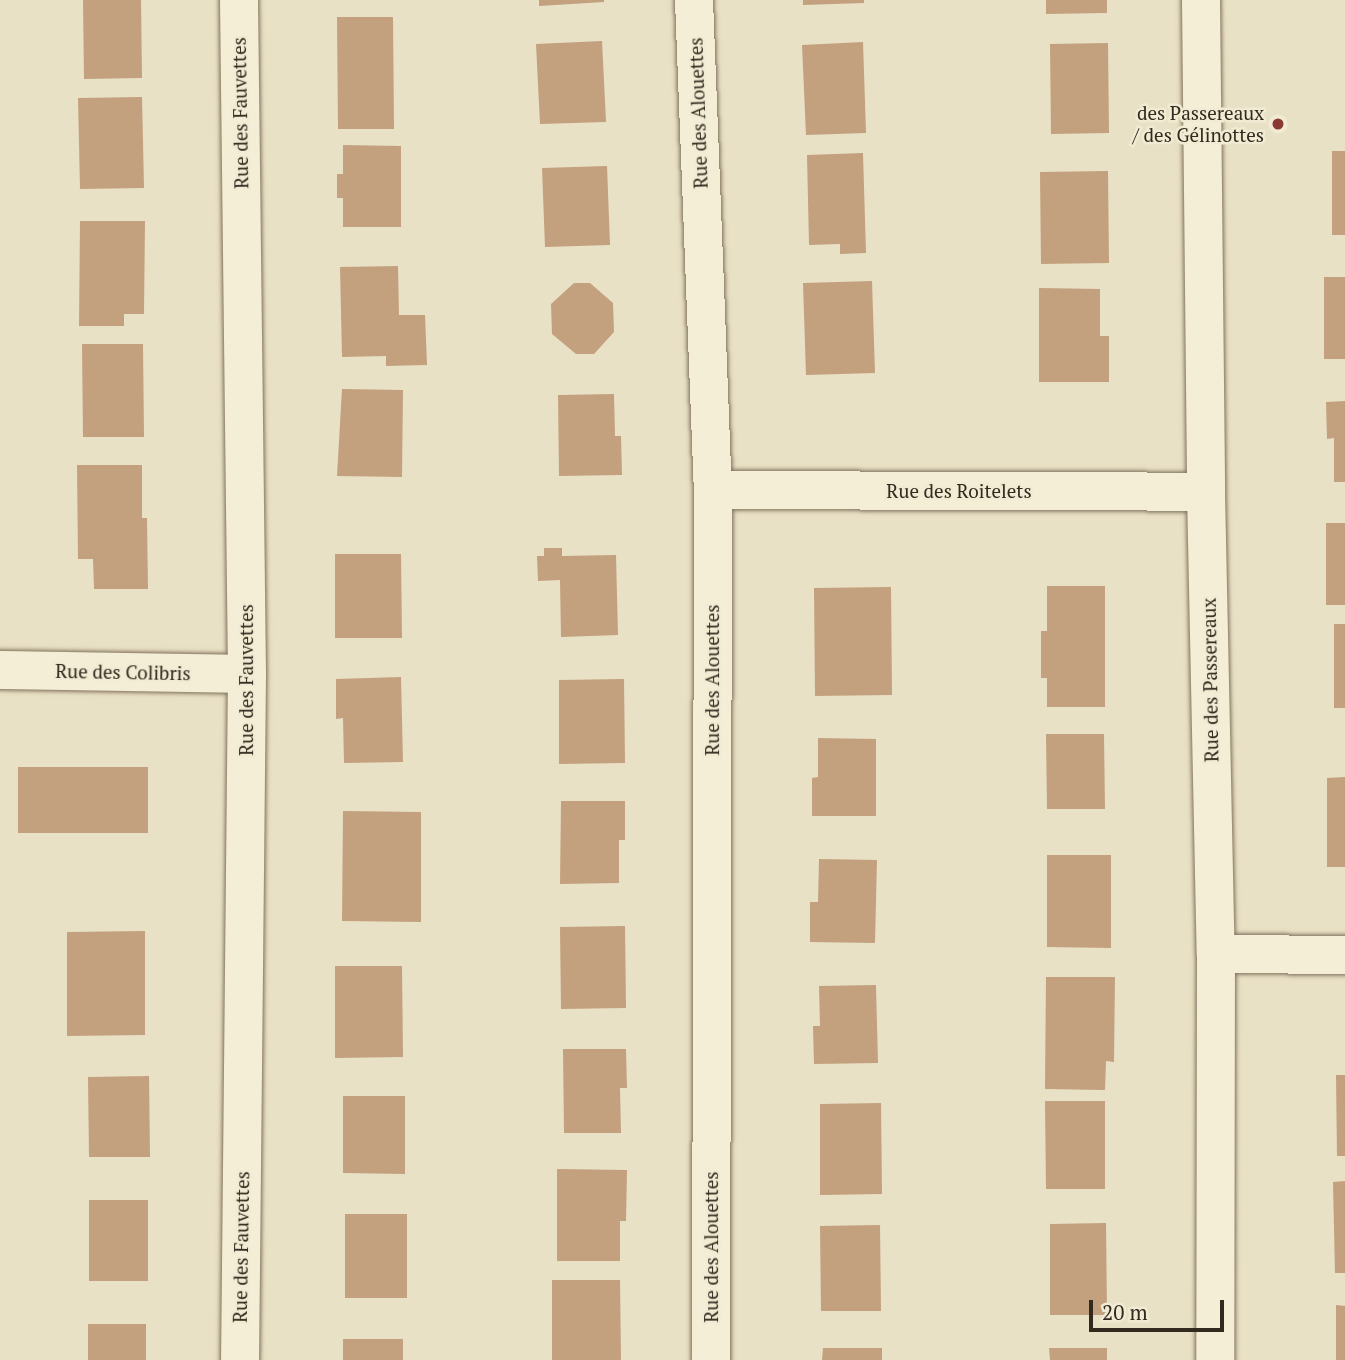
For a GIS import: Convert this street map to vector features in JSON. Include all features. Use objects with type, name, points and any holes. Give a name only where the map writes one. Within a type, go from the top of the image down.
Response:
[{"type":"street","name":"Rue des Fauvettes","points":[[239,0],[247,674],[240,1360]]},
{"type":"street","name":"Rue des Alouettes","points":[[694,0],[713,490],[711,1360]]},
{"type":"street","name":"Rue des Passereaux","points":[[1201,0],[1206,492],[1216,954],[1216,1360]]},
{"type":"street","name":"Rue des Roitelets","points":[[713,490],[1206,492]]},
{"type":"street","name":"Rue des Colibris","points":[[0,670],[247,674]]},
{"type":"street","points":[[1216,954],[1345,955]]},
{"type":"building","points":[[83,0],[141,0],[142,78],[84,79]]},
{"type":"building","points":[[539,0],[604,0],[604,2],[539,6]]},
{"type":"building","points":[[803,0],[864,0],[864,3],[803,5]]},
{"type":"building","points":[[1046,0],[1107,0],[1107,13],[1046,14]]},
{"type":"building","points":[[337,17],[393,17],[394,129],[338,129]]},
{"type":"building","points":[[602,41],[606,122],[540,124],[536,44]]},
{"type":"building","points":[[863,42],[866,133],[806,135],[802,45]]},
{"type":"building","points":[[1108,43],[1109,133],[1051,134],[1050,44]]},
{"type":"building","points":[[142,97],[144,188],[80,189],[78,98]]},
{"type":"building","points":[[343,145],[401,146],[401,227],[343,227],[343,198],[337,198],[337,174],[343,174]]},
{"type":"building","points":[[1332,151],[1345,151],[1345,235],[1332,235]]},
{"type":"building","points":[[863,153],[866,253],[840,254],[840,244],[809,245],[807,155]]},
{"type":"building","points":[[607,166],[610,245],[545,247],[542,168]]},
{"type":"building","points":[[1108,171],[1109,263],[1041,264],[1040,172]]},
{"type":"building","points":[[80,221],[145,221],[144,314],[124,314],[124,326],[79,326]]},
{"type":"building","points":[[398,266],[399,315],[425,315],[427,365],[386,366],[386,356],[342,357],[340,267]]},
{"type":"building","points":[[1324,277],[1345,277],[1345,359],[1324,359]]},
{"type":"building","points":[[872,281],[875,373],[806,375],[803,283]]},
{"type":"building","points":[[574,283],[590,283],[613,303],[614,332],[594,354],[576,354],[552,334],[551,304]]},
{"type":"building","points":[[1039,288],[1100,289],[1100,336],[1109,336],[1109,382],[1039,382]]},
{"type":"building","points":[[82,344],[143,344],[144,437],[83,437]]},
{"type":"building","points":[[342,389],[403,390],[402,477],[337,476]]},
{"type":"building","points":[[614,394],[615,436],[621,436],[622,475],[559,476],[558,395]]},
{"type":"building","points":[[1345,401],[1345,482],[1334,482],[1334,438],[1327,439],[1326,402]]},
{"type":"building","points":[[77,465],[142,465],[142,518],[147,518],[148,589],[94,589],[93,559],[78,559]]},
{"type":"building","points":[[1326,523],[1345,523],[1345,605],[1326,605]]},
{"type":"building","points":[[544,548],[562,548],[562,556],[616,555],[618,635],[561,637],[560,580],[538,581],[537,556],[544,556]]},
{"type":"building","points":[[335,554],[401,554],[402,638],[335,638]]},
{"type":"building","points":[[1047,586],[1105,586],[1105,707],[1047,707],[1047,678],[1041,678],[1041,631],[1047,631]]},
{"type":"building","points":[[891,587],[892,695],[815,696],[814,588]]},
{"type":"building","points":[[1334,624],[1345,624],[1345,708],[1334,708]]},
{"type":"building","points":[[401,677],[403,762],[344,763],[343,718],[336,719],[336,679]]},
{"type":"building","points":[[624,679],[625,763],[559,764],[559,680]]},
{"type":"building","points":[[1046,734],[1104,734],[1105,809],[1047,809]]},
{"type":"building","points":[[818,738],[876,739],[876,816],[812,816],[812,778],[818,777]]},
{"type":"building","points":[[18,767],[148,767],[148,833],[18,833]]},
{"type":"building","points":[[1345,777],[1345,867],[1327,867],[1327,778]]},
{"type":"building","points":[[561,801],[625,801],[625,840],[619,840],[619,883],[560,884]]},
{"type":"building","points":[[343,811],[421,812],[421,922],[342,921]]},
{"type":"building","points":[[1047,855],[1111,855],[1111,948],[1047,947]]},
{"type":"building","points":[[819,859],[877,860],[875,943],[810,942],[810,902],[818,902]]},
{"type":"building","points":[[625,926],[626,1008],[561,1009],[560,927]]},
{"type":"building","points":[[145,931],[145,1035],[67,1036],[67,932]]},
{"type":"building","points":[[335,966],[402,966],[403,1057],[335,1058]]},
{"type":"building","points":[[1046,977],[1115,977],[1114,1062],[1106,1061],[1105,1090],[1045,1089]]},
{"type":"building","points":[[876,985],[878,1063],[814,1064],[813,1026],[820,1026],[819,986]]},
{"type":"building","points":[[563,1049],[626,1049],[627,1088],[620,1088],[621,1133],[564,1133]]},
{"type":"building","points":[[1336,1075],[1345,1075],[1345,1156],[1337,1156]]},
{"type":"building","points":[[149,1076],[150,1157],[89,1157],[88,1077]]},
{"type":"building","points":[[343,1096],[405,1096],[405,1174],[343,1173]]},
{"type":"building","points":[[1045,1101],[1105,1101],[1105,1189],[1046,1189]]},
{"type":"building","points":[[881,1103],[882,1194],[820,1195],[820,1104]]},
{"type":"building","points":[[557,1169],[627,1170],[626,1221],[620,1221],[620,1261],[557,1261]]},
{"type":"building","points":[[1345,1181],[1345,1273],[1335,1273],[1333,1182]]},
{"type":"building","points":[[89,1200],[148,1200],[148,1281],[89,1281]]},
{"type":"building","points":[[345,1214],[407,1214],[407,1298],[345,1298]]},
{"type":"building","points":[[1106,1223],[1107,1315],[1050,1315],[1050,1224]]},
{"type":"building","points":[[880,1225],[881,1311],[821,1311],[820,1226]]},
{"type":"building","points":[[552,1280],[620,1280],[621,1360],[552,1360]]},
{"type":"building","points":[[1336,1305],[1345,1306],[1345,1360],[1336,1360]]},
{"type":"building","points":[[88,1324],[146,1324],[146,1360],[88,1360]]},
{"type":"building","points":[[343,1339],[403,1339],[403,1360],[343,1360]]},
{"type":"building","points":[[823,1348],[882,1348],[882,1360],[822,1360]]},
{"type":"building","points":[[1049,1348],[1107,1348],[1107,1360],[1050,1360]]},
{"type":"place","name":"des Passereaux / des Gélinottes","points":[[1278,124]]}]
